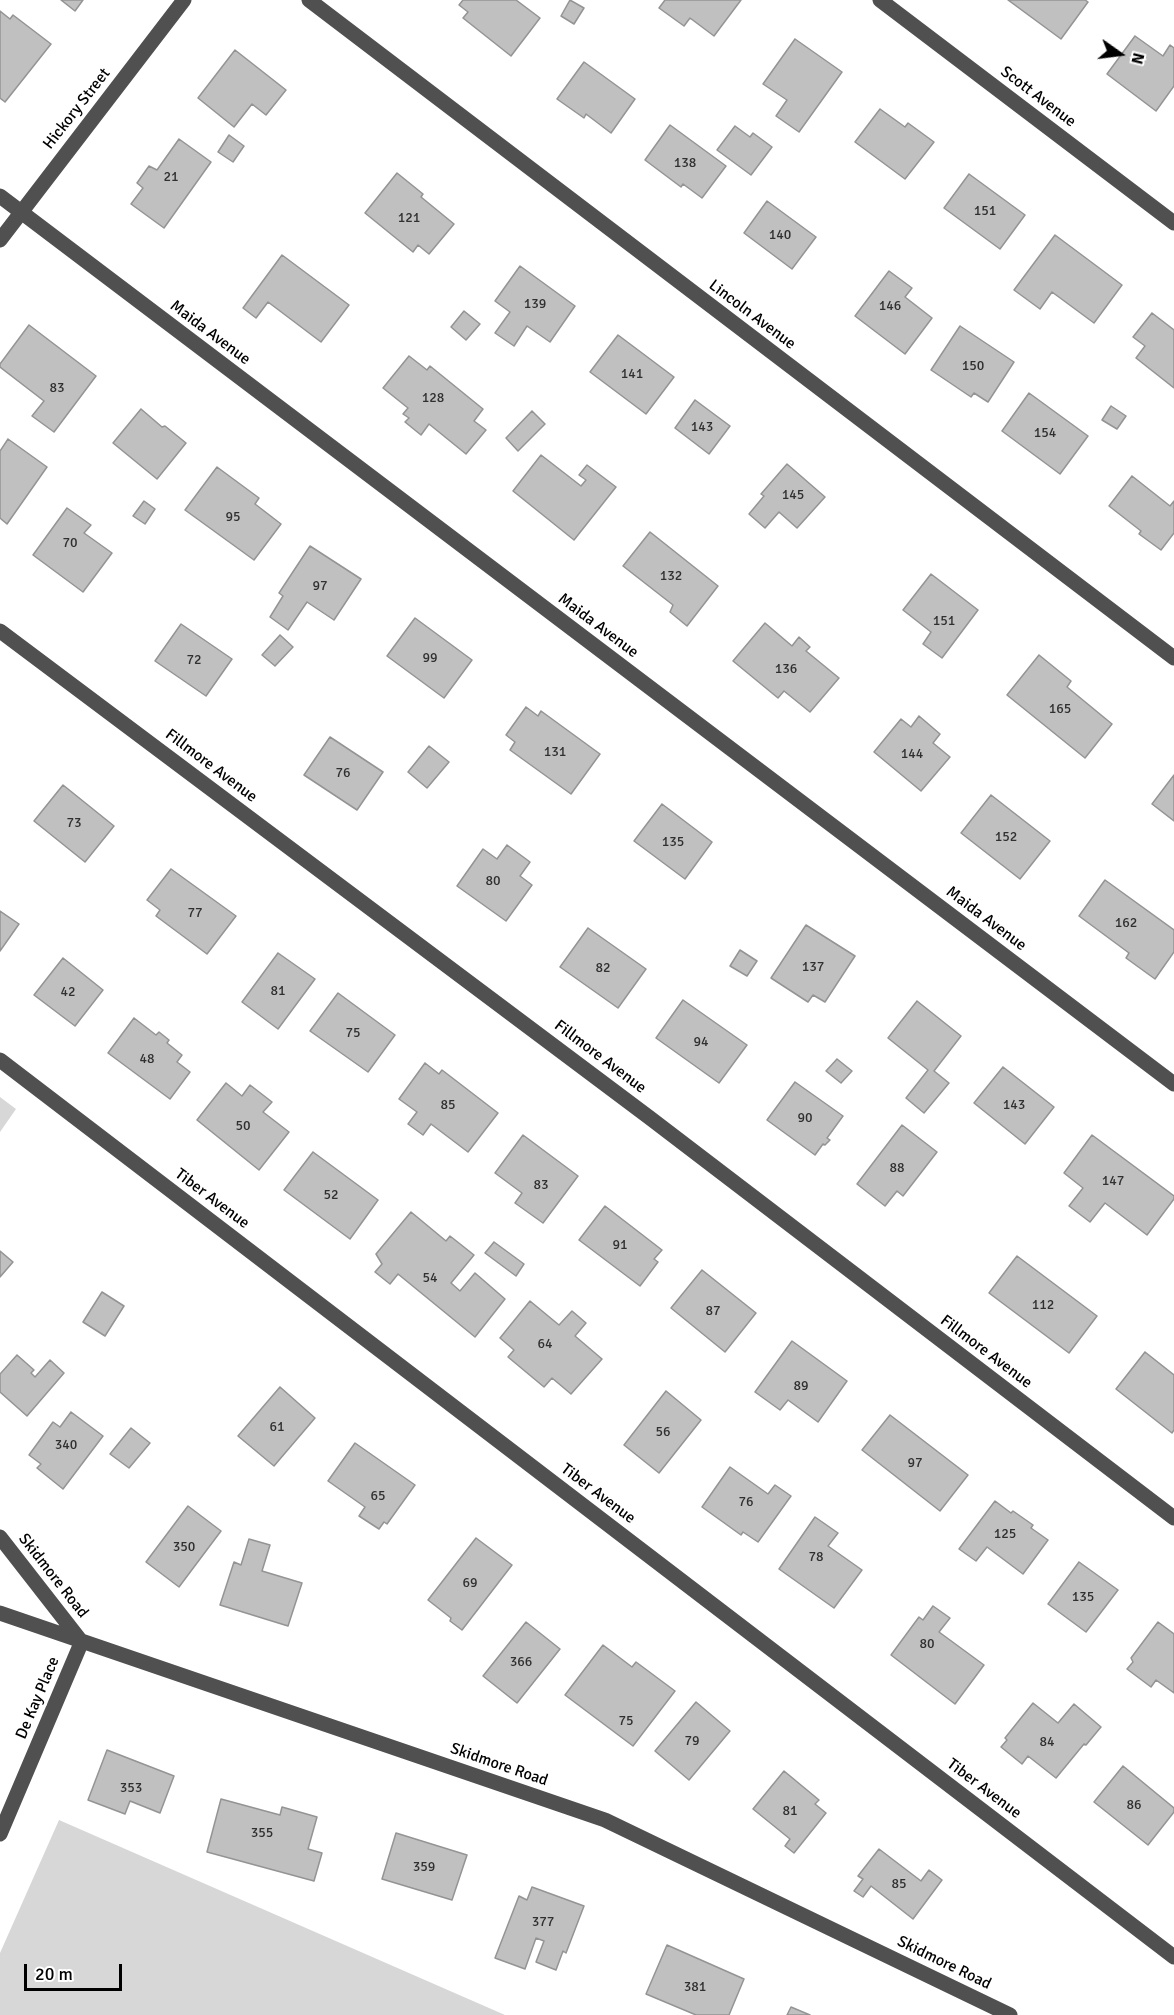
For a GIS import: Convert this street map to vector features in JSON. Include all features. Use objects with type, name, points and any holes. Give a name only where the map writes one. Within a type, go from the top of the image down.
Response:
[{"type":"street","name":"Hickory Street","points":[[0,240],[183,0]]},
{"type":"street","name":"Lincoln Avenue","points":[[309,0],[1174,658]]},
{"type":"street","name":"Scott Avenue","points":[[880,0],[1174,223]]},
{"type":"street","name":"Maida Avenue","points":[[0,196],[1174,1084]]},
{"type":"street","name":"Fillmore Avenue","points":[[0,631],[650,1118],[1174,1518]]},
{"type":"street","name":"Tiber Avenue","points":[[0,1060],[1174,1957]]},
{"type":"street","name":"Skidmore Road","points":[[0,1537],[82,1641],[605,1820],[1010,2015]]},
{"type":"street","points":[[0,1613],[82,1641]]},
{"type":"street","name":"De Kay Place","points":[[0,1834],[82,1641]]},
{"type":"shaded area","points":[[0,1097],[16,1109],[0,1132]]},
{"type":"shaded area","points":[[59,1820],[505,2015],[0,2015],[0,1953]]},
{"type":"building","points":[[61,0],[83,0],[75,11]]},
{"type":"building","points":[[463,0],[516,0],[540,18],[511,56],[463,18],[468,12],[459,5]]},
{"type":"building","points":[[570,0],[584,8],[574,24],[561,16]]},
{"type":"building","points":[[665,0],[741,0],[714,36],[690,18],[684,26],[659,8]]},
{"type":"building","points":[[1008,0],[1085,0],[1088,2],[1061,39]]},
{"type":"building","points":[[0,11],[10,19],[13,15],[51,44],[5,102],[0,98]]},
{"type":"building","points":[[1135,36],[1163,56],[1170,45],[1174,48],[1174,86],[1156,111],[1107,74]]},
{"type":"building","points":[[795,39],[842,72],[799,132],[776,116],[787,100],[763,84]]},
{"type":"building","points":[[235,50],[286,90],[266,115],[252,104],[234,127],[198,98]]},
{"type":"building","points":[[584,62],[635,99],[611,133],[586,114],[584,118],[557,99]]},
{"type":"building","points":[[880,109],[905,127],[908,123],[934,142],[905,179],[855,142]]},
{"type":"building","points":[[670,125],[726,166],[702,198],[683,184],[681,187],[645,160]]},
{"type":"building","points":[[735,126],[750,137],[753,133],[772,147],[751,175],[717,150]]},
{"type":"building","points":[[229,135],[244,146],[233,162],[218,152]]},
{"type":"building","points":[[179,139],[211,162],[164,228],[131,204],[143,188],[137,183],[149,166],[157,170]]},
{"type":"building","points":[[397,173],[423,194],[421,197],[454,224],[429,254],[418,245],[413,252],[365,213]]},
{"type":"building","points":[[969,174],[1025,215],[1000,249],[944,208]]},
{"type":"building","points":[[767,201],[816,237],[792,269],[744,233]]},
{"type":"building","points":[[1055,235],[1122,285],[1094,323],[1052,292],[1040,309],[1014,290]]},
{"type":"building","points":[[282,255],[349,305],[321,342],[268,302],[256,318],[243,308]]},
{"type":"building","points":[[520,266],[575,306],[550,342],[527,326],[514,346],[495,333],[510,312],[495,301]]},
{"type":"building","points":[[889,271],[912,288],[905,297],[932,318],[905,354],[855,316]]},
{"type":"building","points":[[464,311],[480,324],[466,340],[451,327]]},
{"type":"building","points":[[1152,313],[1174,330],[1174,388],[1136,358],[1145,346],[1133,337]]},
{"type":"building","points":[[29,325],[96,376],[54,432],[32,416],[44,401],[0,367]]},
{"type":"building","points":[[960,326],[1014,362],[988,402],[974,393],[971,397],[931,370]]},
{"type":"building","points":[[618,335],[674,377],[646,414],[590,372]]},
{"type":"building","points":[[409,356],[427,370],[430,366],[483,409],[474,421],[486,430],[466,454],[429,424],[421,435],[405,422],[409,418],[403,414],[408,408],[383,388]]},
{"type":"building","points":[[1029,393],[1088,436],[1060,474],[1002,431]]},
{"type":"building","points":[[695,400],[730,426],[709,454],[675,428]]},
{"type":"building","points":[[1111,406],[1126,416],[1117,429],[1102,420]]},
{"type":"building","points":[[141,409],[186,443],[157,479],[113,443]]},
{"type":"building","points":[[532,411],[545,424],[518,451],[506,438]]},
{"type":"building","points":[[8,439],[47,467],[7,524],[0,518],[0,451]]},
{"type":"building","points":[[541,455],[581,486],[586,480],[579,475],[587,465],[616,487],[574,540],[513,491]]},
{"type":"building","points":[[787,464],[825,497],[797,528],[779,512],[765,528],[749,514],[764,496],[761,494]]},
{"type":"building","points":[[217,467],[259,498],[255,504],[281,524],[254,560],[185,510]]},
{"type":"building","points":[[1132,476],[1170,506],[1174,501],[1174,533],[1161,550],[1139,534],[1141,531],[1109,506]]},
{"type":"building","points":[[144,501],[155,509],[145,524],[133,516]]},
{"type":"building","points":[[67,508],[91,525],[84,533],[112,553],[83,592],[33,555]]},
{"type":"building","points":[[650,532],[718,586],[687,626],[670,612],[673,605],[623,566]]},
{"type":"building","points":[[310,546],[361,579],[334,620],[307,602],[288,630],[270,617],[283,596],[279,593]]},
{"type":"building","points":[[931,574],[978,610],[942,658],[923,644],[931,632],[903,610]]},
{"type":"building","points":[[415,618],[472,660],[444,698],[387,656]]},
{"type":"building","points":[[765,623],[792,646],[799,637],[810,647],[806,651],[839,678],[810,712],[784,691],[778,698],[733,661]]},
{"type":"building","points":[[181,624],[232,659],[206,696],[155,661]]},
{"type":"building","points":[[280,635],[293,647],[275,666],[262,655]]},
{"type":"building","points":[[1039,655],[1071,681],[1067,687],[1112,724],[1085,758],[1007,695]]},
{"type":"building","points":[[526,707],[538,716],[541,711],[600,754],[571,794],[510,750],[515,742],[506,735]]},
{"type":"building","points":[[919,716],[940,734],[933,743],[950,757],[921,791],[874,752],[901,719],[911,727]]},
{"type":"building","points":[[330,737],[383,772],[357,810],[304,775]]},
{"type":"building","points":[[429,746],[449,762],[427,788],[408,772]]},
{"type":"building","points":[[1174,775],[1174,821],[1152,804]]},
{"type":"building","points":[[63,785],[114,826],[85,862],[34,821]]},
{"type":"building","points":[[991,795],[1050,841],[1020,879],[961,833]]},
{"type":"building","points":[[662,804],[712,842],[685,879],[634,841]]},
{"type":"building","points":[[507,845],[530,862],[520,876],[532,885],[506,921],[457,886],[483,849],[497,859]]},
{"type":"building","points":[[171,869],[236,916],[207,954],[156,916],[160,910],[147,900]]},
{"type":"building","points":[[1105,880],[1174,930],[1174,952],[1155,979],[1126,958],[1129,953],[1079,916]]},
{"type":"building","points":[[0,911],[19,924],[0,951]]},
{"type":"building","points":[[806,925],[855,956],[825,1002],[813,995],[808,1002],[771,978]]},
{"type":"building","points":[[588,928],[646,969],[618,1008],[560,967]]},
{"type":"building","points":[[740,950],[757,961],[747,976],[730,966]]},
{"type":"building","points":[[278,953],[315,979],[278,1029],[242,1002]]},
{"type":"building","points":[[63,958],[103,990],[75,1026],[34,995]]},
{"type":"building","points":[[338,993],[395,1035],[368,1072],[310,1031]]},
{"type":"building","points":[[683,1000],[747,1045],[719,1083],[656,1038]]},
{"type":"building","points":[[917,1001],[961,1036],[934,1071],[949,1083],[924,1113],[906,1098],[928,1070],[888,1038]]},
{"type":"building","points":[[134,1018],[156,1035],[159,1032],[169,1040],[167,1043],[182,1055],[177,1062],[190,1072],[170,1099],[108,1053]]},
{"type":"building","points":[[837,1059],[852,1071],[841,1083],[826,1071]]},
{"type":"building","points":[[425,1063],[439,1074],[442,1070],[498,1113],[468,1152],[431,1124],[423,1135],[408,1124],[417,1112],[399,1099]]},
{"type":"building","points":[[1003,1067],[1054,1107],[1025,1144],[974,1103]]},
{"type":"building","points":[[795,1082],[843,1116],[827,1138],[830,1140],[825,1145],[823,1144],[815,1155],[767,1120]]},
{"type":"building","points":[[226,1083],[242,1096],[250,1085],[272,1102],[263,1112],[289,1132],[259,1170],[197,1120]]},
{"type":"building","points":[[902,1125],[937,1152],[903,1196],[897,1191],[885,1206],[857,1184]]},
{"type":"building","points":[[523,1135],[578,1176],[543,1223],[515,1203],[522,1193],[495,1173]]},
{"type":"building","points":[[1092,1135],[1174,1196],[1147,1235],[1105,1203],[1090,1222],[1069,1206],[1083,1188],[1064,1173]]},
{"type":"building","points":[[313,1152],[378,1200],[350,1239],[284,1190]]},
{"type":"building","points":[[605,1206],[662,1250],[654,1259],[658,1262],[640,1286],[579,1240]]},
{"type":"building","points":[[411,1212],[446,1241],[450,1236],[474,1255],[451,1283],[460,1291],[475,1273],[505,1299],[475,1337],[398,1274],[390,1284],[375,1272],[382,1264],[376,1254]]},
{"type":"building","points":[[494,1242],[524,1264],[516,1276],[485,1253]]},
{"type":"building","points":[[0,1251],[13,1262],[0,1277]]},
{"type":"building","points":[[1017,1256],[1097,1316],[1069,1353],[989,1293]]},
{"type":"building","points":[[702,1270],[756,1313],[725,1352],[671,1308]]},
{"type":"building","points":[[102,1292],[124,1306],[105,1336],[83,1322]]},
{"type":"building","points":[[530,1301],[559,1325],[572,1311],[586,1323],[575,1336],[602,1359],[571,1394],[552,1378],[544,1387],[508,1357],[514,1350],[500,1338]]},
{"type":"building","points":[[792,1341],[847,1381],[818,1422],[788,1400],[780,1410],[755,1392]]},
{"type":"building","points":[[1145,1352],[1174,1375],[1174,1430],[1172,1433],[1116,1389]]},
{"type":"building","points":[[17,1355],[34,1370],[31,1373],[35,1377],[50,1360],[64,1373],[27,1416],[0,1392],[0,1374]]},
{"type":"building","points":[[280,1387],[315,1418],[274,1466],[238,1436]]},
{"type":"building","points":[[666,1391],[701,1420],[659,1473],[624,1445]]},
{"type":"building","points":[[71,1412],[103,1436],[63,1489],[37,1468],[41,1464],[29,1455],[53,1422],[60,1427]]},
{"type":"building","points":[[890,1415],[968,1475],[940,1511],[862,1450]]},
{"type":"building","points":[[131,1428],[150,1443],[129,1468],[110,1454]]},
{"type":"building","points":[[355,1443],[415,1485],[387,1524],[384,1522],[379,1529],[359,1516],[365,1507],[328,1481]]},
{"type":"building","points":[[730,1467],[768,1494],[775,1485],[791,1496],[758,1542],[743,1532],[741,1535],[702,1507]]},
{"type":"building","points":[[995,1501],[1033,1525],[1031,1528],[1048,1540],[1023,1574],[987,1547],[976,1561],[959,1549]]},
{"type":"building","points":[[188,1506],[221,1531],[179,1587],[146,1562]]},
{"type":"building","points":[[815,1517],[838,1533],[828,1546],[862,1570],[834,1608],[779,1569]]},
{"type":"building","points":[[476,1538],[512,1565],[462,1630],[428,1600]]},
{"type":"building","points":[[249,1539],[270,1545],[262,1571],[302,1583],[288,1626],[220,1605],[234,1562],[241,1565]]},
{"type":"building","points":[[1079,1562],[1118,1590],[1086,1632],[1048,1604]]},
{"type":"building","points":[[933,1606],[950,1618],[939,1632],[984,1665],[955,1704],[891,1655],[919,1617],[923,1620]]},
{"type":"building","points":[[526,1622],[560,1649],[517,1703],[483,1676]]},
{"type":"building","points":[[1158,1622],[1174,1634],[1174,1693],[1156,1680],[1151,1687],[1127,1669],[1133,1662],[1131,1658]]},
{"type":"building","points":[[603,1645],[632,1667],[636,1662],[675,1691],[633,1746],[565,1695]]},
{"type":"building","points":[[696,1702],[730,1731],[689,1780],[655,1751]]},
{"type":"building","points":[[1033,1703],[1058,1723],[1074,1704],[1101,1727],[1056,1778],[1028,1756],[1022,1764],[1001,1747],[1007,1740],[1005,1738]]},
{"type":"building","points":[[107,1750],[174,1776],[160,1813],[130,1801],[125,1814],[88,1800]]},
{"type":"building","points":[[1123,1766],[1174,1808],[1174,1812],[1148,1845],[1094,1802]]},
{"type":"building","points":[[784,1771],[819,1800],[815,1804],[826,1813],[794,1853],[785,1846],[790,1839],[753,1809]]},
{"type":"building","points":[[221,1799],[280,1815],[282,1807],[317,1817],[308,1849],[322,1853],[314,1881],[207,1852]]},
{"type":"building","points":[[396,1833],[467,1855],[452,1900],[382,1879]]},
{"type":"building","points":[[879,1849],[921,1881],[929,1870],[942,1880],[913,1919],[871,1886],[863,1897],[854,1891],[863,1879],[858,1876]]},
{"type":"building","points":[[532,1887],[584,1906],[566,1953],[563,1951],[556,1970],[536,1962],[544,1941],[536,1938],[525,1969],[495,1958],[519,1896],[527,1900]]},
{"type":"building","points":[[667,1945],[744,1979],[729,2015],[696,2015],[646,1994]]},
{"type":"building","points":[[791,2007],[810,2015],[787,2015]]}]
